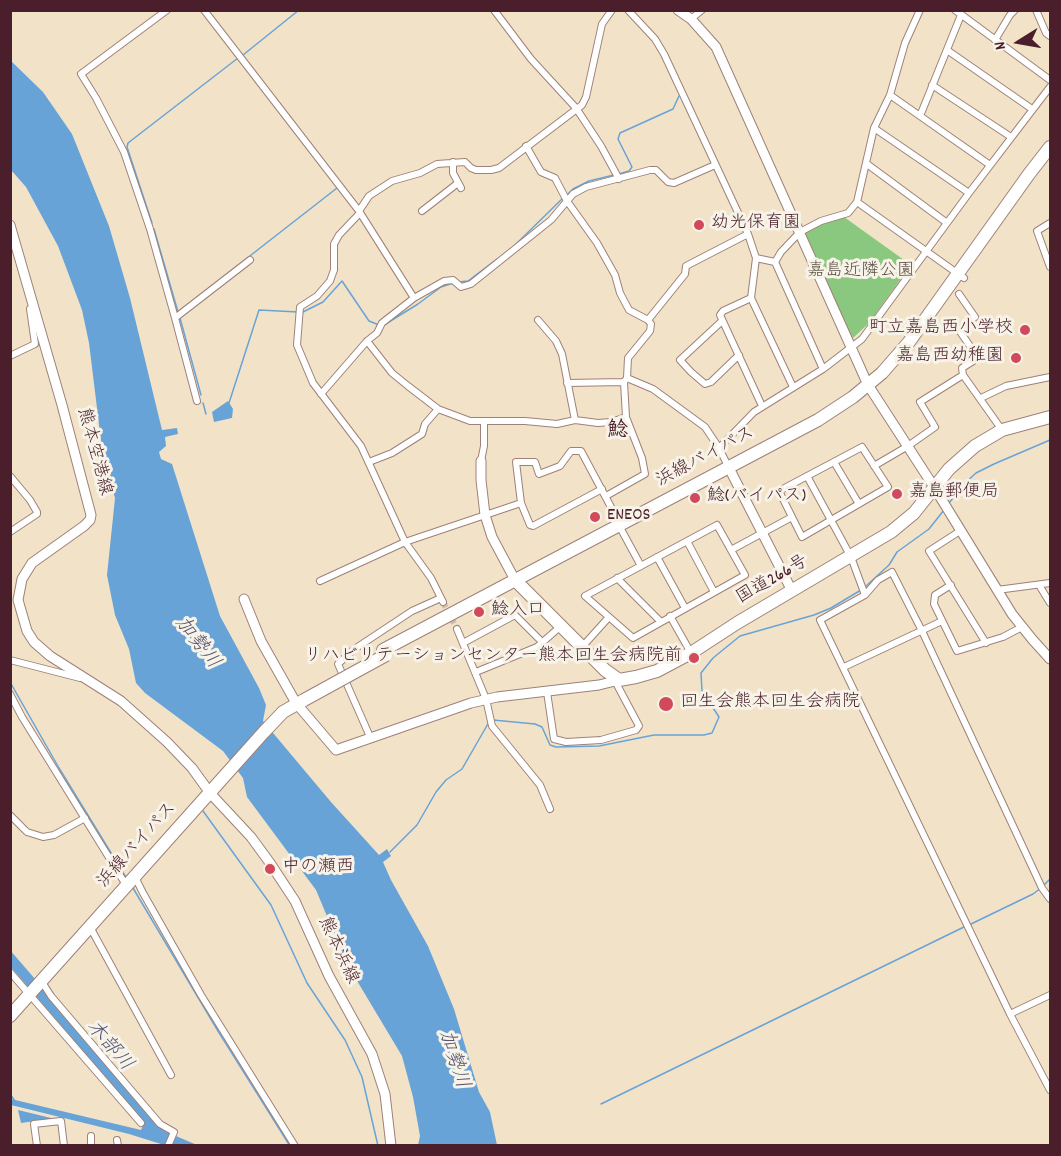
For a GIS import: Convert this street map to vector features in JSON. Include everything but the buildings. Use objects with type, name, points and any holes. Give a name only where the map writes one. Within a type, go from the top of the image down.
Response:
[{"type":"highway","name":"浜線バイパス","points":[[10,1016],[263,733],[325,681],[385,653],[730,470],[831,421],[899,365],[918,342],[1050,147]]},
{"type":"highway","name":"浜線バイパス","points":[[961,276],[1050,156]]},
{"type":"highway","name":"国道266号","points":[[617,681],[657,671],[692,653],[851,557],[901,525],[914,513],[949,469],[975,446],[1002,430],[1050,417]]},
{"type":"highway","points":[[517,582],[617,681]]},
{"type":"street","points":[[167,10],[81,74],[124,152],[150,229],[196,401]]},
{"type":"street","points":[[204,10],[359,212],[414,298]]},
{"type":"street","points":[[494,10],[531,59],[576,108],[619,179]]},
{"type":"street","points":[[371,739],[338,664],[353,650],[412,611],[442,599],[431,578],[405,542],[361,446],[313,383],[297,345],[299,311],[330,281],[334,270],[334,244],[369,196],[392,181],[420,173],[437,164],[465,162],[476,170],[499,168],[582,105],[586,97],[602,24],[612,10]]},
{"type":"street","points":[[628,10],[655,39],[664,54],[748,234],[756,258],[751,298],[793,387]]},
{"type":"street","points":[[678,10],[691,19],[716,47],[870,388],[997,590],[1022,627],[1050,659]]},
{"type":"street","points":[[691,19],[702,10]]},
{"type":"street","points":[[775,262],[800,232],[821,221],[848,213],[857,202],[874,128],[890,95],[905,43],[920,10]]},
{"type":"street","points":[[1036,10],[1046,33],[1050,36]]},
{"type":"street","points":[[995,40],[1011,12]]},
{"type":"street","points":[[920,116],[947,50],[958,13],[1050,80]]},
{"type":"street","points":[[947,50],[1032,110]]},
{"type":"street","points":[[932,85],[1011,137]]},
{"type":"street","points":[[719,448],[754,412],[823,369],[862,339],[1050,87]]},
{"type":"street","points":[[890,95],[990,165]]},
{"type":"street","points":[[874,128],[969,193]]},
{"type":"street","points":[[526,146],[541,172],[555,178],[567,201],[597,243],[615,275],[620,293],[629,310],[651,324],[650,331],[628,358],[626,380],[626,417],[642,458],[645,474],[606,496]]},
{"type":"street","points":[[422,211],[460,185],[453,173],[453,162]]},
{"type":"street","points":[[867,164],[947,223]]},
{"type":"street","points":[[321,394],[367,341],[377,333],[382,323],[414,298],[444,281],[453,280],[461,286],[471,284],[551,220],[573,194],[586,187],[656,170],[668,182],[674,183],[715,165]]},
{"type":"street","points":[[857,202],[961,276]]},
{"type":"street","points":[[1050,223],[1037,231],[1050,267]]},
{"type":"street","name":"熊本空港線","points":[[10,225],[91,514],[90,520],[84,526],[32,563],[22,579],[18,600],[21,616],[34,642],[50,656],[134,711],[212,790]]},
{"type":"street","points":[[648,320],[685,274],[686,266],[748,234]]},
{"type":"street","points":[[756,258],[775,262]]},
{"type":"street","points":[[175,318],[250,260]]},
{"type":"street","points":[[775,262],[823,369]]},
{"type":"street","points":[[959,294],[975,317],[959,330],[978,358],[962,368],[963,375],[1002,430]]},
{"type":"street","points":[[751,298],[723,311],[720,315],[762,406]]},
{"type":"street","points":[[10,356],[34,344],[29,303],[32,300]]},
{"type":"street","points":[[538,320],[556,341],[562,354],[575,420]]},
{"type":"street","points":[[722,321],[680,360],[705,384],[739,355]]},
{"type":"street","points":[[367,341],[392,373],[438,409],[470,421],[525,421],[557,424],[575,420],[598,423],[626,417]]},
{"type":"street","points":[[874,466],[935,427],[920,402],[963,375]]},
{"type":"street","points":[[981,398],[1006,386],[1050,377]]},
{"type":"street","points":[[567,383],[626,380],[653,389],[676,404],[705,428],[719,448],[792,591]]},
{"type":"street","points":[[369,462],[392,453],[422,434],[425,424],[438,409]]},
{"type":"street","points":[[484,421],[484,446],[481,461],[485,515],[492,537],[517,582]]},
{"type":"street","points":[[862,447],[874,466],[888,487],[802,537],[778,491],[862,447]]},
{"type":"street","points":[[602,489],[534,526],[530,525],[521,503],[516,462],[535,462],[539,474],[560,466],[571,452],[581,451],[606,496],[641,566]]},
{"type":"street","points":[[834,462],[859,504]]},
{"type":"street","points":[[10,476],[30,500],[37,514],[10,532]]},
{"type":"street","points":[[807,476],[851,557],[865,595]]},
{"type":"street","points":[[320,581],[405,542],[521,503]]},
{"type":"street","points":[[731,550],[792,517]]},
{"type":"street","points":[[717,525],[745,575],[633,638],[585,596],[641,566],[717,525]]},
{"type":"street","points":[[960,531],[929,551],[986,643]]},
{"type":"street","points":[[687,541],[714,592]]},
{"type":"street","points":[[657,557],[685,608]]},
{"type":"street","points":[[1049,894],[1042,888],[922,631],[892,572],[878,580],[865,595],[820,620],[1010,1014],[1050,1090]]},
{"type":"street","points":[[617,578],[661,622]]},
{"type":"street","points":[[997,590],[1050,583]]},
{"type":"street","points":[[951,585],[935,595],[934,604],[957,651],[1003,637],[1022,627]]},
{"type":"street","points":[[1039,585],[1050,603]]},
{"type":"street","points":[[244,599],[261,641],[336,750],[486,699],[617,681],[639,726],[636,730],[601,740],[566,742],[554,739],[547,692]]},
{"type":"street","points":[[463,643],[515,615],[542,642]]},
{"type":"street","points":[[670,616],[692,653]]},
{"type":"street","points":[[582,647],[609,617]]},
{"type":"street","points":[[844,667],[942,621]]},
{"type":"street","points":[[476,672],[537,647],[561,626]]},
{"type":"street","points":[[457,629],[486,699],[492,726],[540,784],[550,809]]},
{"type":"street","points":[[10,660],[82,678]]},
{"type":"street","points":[[10,693],[22,717],[85,818],[131,881],[143,893],[201,995],[295,1146]]},
{"type":"street","name":"熊本浜線","points":[[212,790],[250,837],[295,901],[329,976],[372,1054],[385,1094],[393,1146]]},
{"type":"street","points":[[10,815],[27,832],[43,837],[54,835],[85,818]]},
{"type":"street","points":[[90,927],[171,1075]]},
{"type":"street","points":[[10,972],[141,1123]]},
{"type":"street","points":[[41,983],[160,1124],[174,1132],[168,1146]]},
{"type":"street","points":[[1010,1014],[1050,995]]},
{"type":"street","points":[[37,1146],[34,1124],[61,1121],[64,1146]]},
{"type":"street","points":[[90,1145],[91,1136]]},
{"type":"green space","name":"嘉島近隣公園","points":[[844,217],[911,265],[869,323],[853,338],[839,312],[805,232],[822,223]]},
{"type":"water","name":"加勢川","points":[[10,60],[43,92],[72,134],[109,226],[130,298],[162,430],[177,428],[178,434],[165,437],[166,446],[159,452],[161,459],[172,464],[220,616],[266,705],[263,721],[379,855],[387,849],[391,856],[383,862],[428,946],[454,1009],[479,1092],[490,1112],[497,1145],[418,1145],[420,1136],[413,1097],[402,1056],[347,964],[316,890],[247,797],[243,778],[223,751],[145,693],[136,683],[129,649],[115,615],[107,575],[115,498],[103,457],[89,343],[82,310],[58,246],[26,187],[11,170]]},
{"type":"water","points":[[228,401],[233,409],[232,418],[214,422],[212,412]]},
{"type":"water","points":[[10,950],[160,1124],[176,1136],[197,1145],[164,1145],[11,1105],[11,1099],[141,1130],[144,1123],[11,967]]},
{"type":"water","points":[[18,1110],[51,1118],[21,1123]]},
{"type":"waterway","points":[[243,55],[299,10]]},
{"type":"waterway","points":[[152,223],[127,147],[128,143],[238,58]]},
{"type":"waterway","points":[[619,174],[629,171],[632,167],[618,139],[620,133],[673,109],[679,96]]},
{"type":"waterway","points":[[567,195],[573,189],[589,181],[614,175]]},
{"type":"waterway","points":[[154,229],[178,312],[337,188]]},
{"type":"waterway","points":[[515,245],[563,198]]},
{"type":"waterway","points":[[458,282],[468,281],[497,259]]},
{"type":"waterway","points":[[303,312],[323,302],[342,281],[369,321],[379,325]]},
{"type":"waterway","points":[[384,325],[441,287],[453,283]]},
{"type":"waterway","points":[[229,403],[259,310],[298,312]]},
{"type":"waterway","points":[[180,318],[201,395]]},
{"type":"waterway","points":[[203,403],[206,414]]},
{"type":"waterway","points":[[949,503],[976,473],[1050,440]]},
{"type":"waterway","points":[[865,587],[889,565],[897,552],[929,529],[944,510]]},
{"type":"waterway","points":[[493,720],[535,724],[542,727],[550,745],[556,747],[599,746],[654,735],[712,733],[719,717],[702,691],[701,673],[713,658],[740,636],[814,615],[831,608],[861,590]]},
{"type":"waterway","points":[[10,682],[127,879]]},
{"type":"waterway","points":[[390,852],[417,825],[436,792],[446,780],[462,769],[489,722]]},
{"type":"waterway","points":[[203,811],[271,905],[307,983],[345,1040],[362,1077],[378,1146]]},
{"type":"waterway","points":[[1044,885],[1050,879]]},
{"type":"waterway","points":[[133,888],[290,1146]]},
{"type":"waterway","points":[[971,924],[1041,888]]},
{"type":"waterway","points":[[601,1104],[966,926]]},
{"type":"waterway","points":[[10,1094],[15,1101]]},
{"type":"tunnel","points":[[443,602],[457,629]]},
{"type":"place","name":"幼光保育園","points":[[699,225]]},
{"type":"place","name":"町立嘉島西小学校","points":[[1025,330]]},
{"type":"place","name":"嘉島西幼稚園","points":[[1016,358]]},
{"type":"place","name":"嘉島郵便局","points":[[897,494]]},
{"type":"place","name":"鯰(バイパス)","points":[[695,498]]},
{"type":"place","name":"ENEOS","points":[[595,517]]},
{"type":"place","name":"鯰入口","points":[[479,612]]},
{"type":"place","name":"リハビリテーションセンター熊本回生会病院前","points":[[694,658]]},
{"type":"place","name":"回生会熊本回生会病院","points":[[666,704]]},
{"type":"place","name":"中の瀬西","points":[[270,869]]},
{"type":"district","name":"鯰","points":[[618,432]]},
{"type":"water label","name":"木部川","points":[[108,1047]]}]
